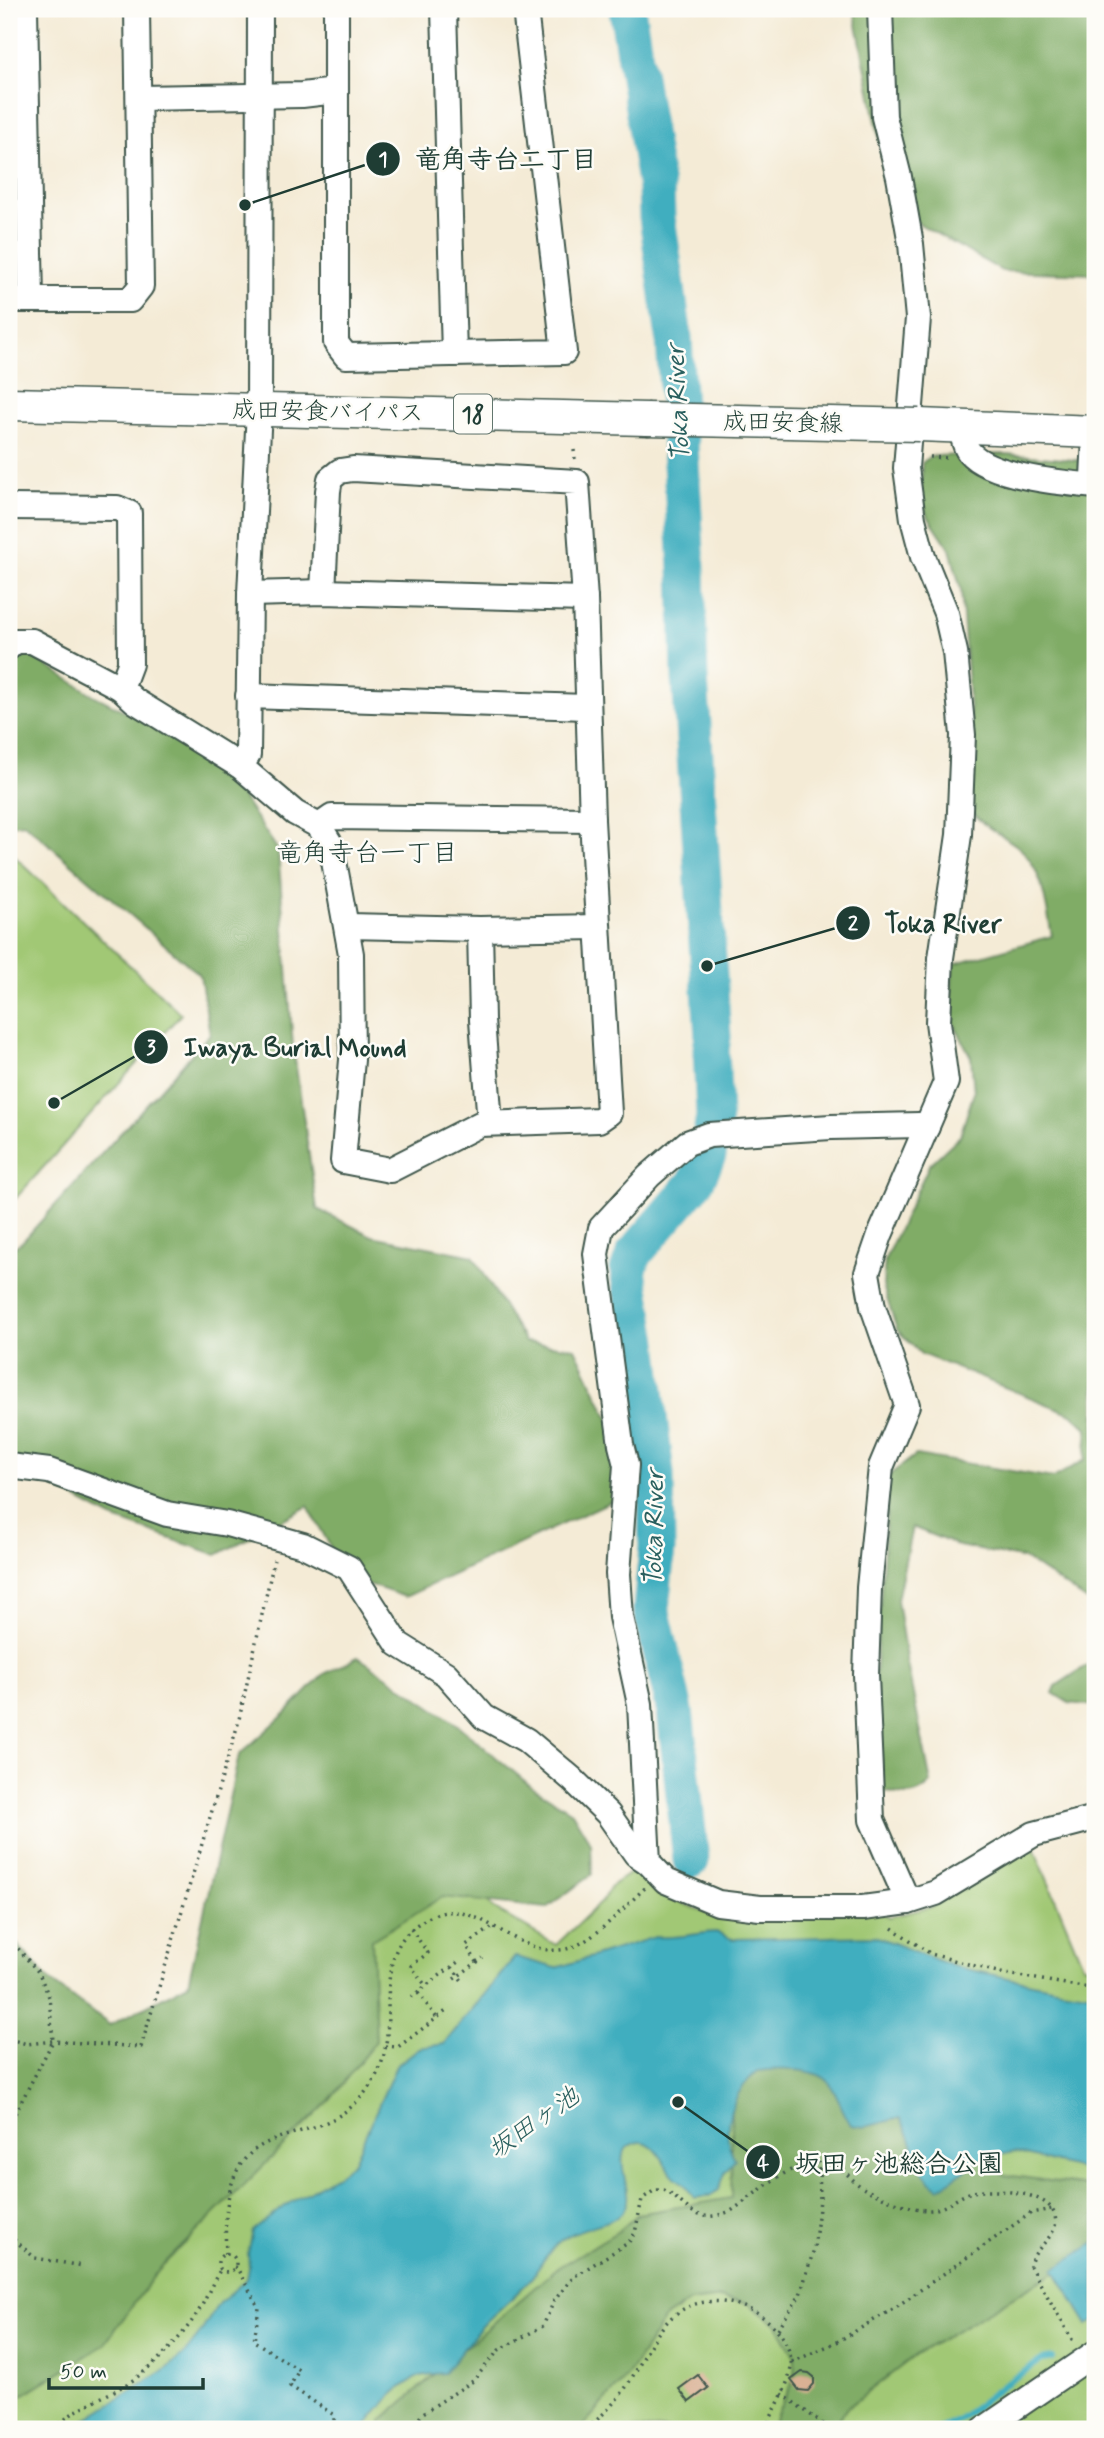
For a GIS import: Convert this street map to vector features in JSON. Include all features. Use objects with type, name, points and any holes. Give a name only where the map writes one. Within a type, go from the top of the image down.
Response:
[{"type":"main road","name":"成田安食バイパス","points":[[9,404],[647,419]]},
{"type":"main road","name":"成田安食線","points":[[647,419],[960,426]]},
{"type":"main road","name":"18","points":[[960,426],[1095,432]]},
{"type":"street","points":[[25,9],[20,300],[130,300],[141,286],[137,9]]},
{"type":"street","points":[[240,766],[247,755],[250,594],[260,409],[260,9]]},
{"type":"street","points":[[336,9],[336,343],[346,356],[564,352],[525,9]]},
{"type":"street","points":[[444,9],[454,354]]},
{"type":"street","points":[[880,9],[884,117],[899,177],[911,244],[918,318],[906,468],[913,519],[923,557],[946,613],[956,652],[963,735],[958,835],[941,958],[938,1022],[946,1082],[880,1235],[867,1273],[873,1307],[907,1405],[881,1467],[869,1588],[866,1675],[872,1820],[908,1902]]},
{"type":"street","points":[[140,98],[302,95],[336,91]]},
{"type":"street","points":[[960,426],[967,450],[981,463],[1042,481],[1095,481],[1095,438]]},
{"type":"street","points":[[9,647],[16,642],[32,642],[121,688],[135,701],[240,766],[295,813],[319,825],[331,845],[348,926],[351,954],[352,1060],[343,1161],[390,1170],[480,1124],[599,1121],[609,1113],[592,820],[585,599],[577,482],[353,469],[340,471],[330,479],[323,592]]},
{"type":"street","points":[[9,507],[117,508],[129,513],[130,664],[121,688]]},
{"type":"street","points":[[250,594],[323,592],[585,599]]},
{"type":"street","points":[[248,696],[587,707]]},
{"type":"street","points":[[319,825],[331,817],[592,820]]},
{"type":"street","points":[[348,926],[480,929],[598,927]]},
{"type":"street","points":[[480,929],[482,1020],[490,1124]]},
{"type":"street","points":[[654,1868],[640,1704],[621,1617],[618,1574],[626,1465],[621,1445],[596,1254],[601,1228],[649,1176],[687,1143],[709,1135],[831,1126],[927,1126]]},
{"type":"street","points":[[9,1466],[49,1471],[167,1514],[227,1524],[303,1545],[349,1568],[398,1644],[446,1674],[484,1717],[526,1740],[572,1779],[608,1814],[636,1853],[666,1881],[718,1903],[760,1909],[863,1908],[908,1902],[936,1893],[1034,1834],[1095,1818]]},
{"type":"street","points":[[984,2429],[1090,2356]]},
{"type":"path","points":[[9,2039],[27,2044],[53,2041],[141,2048],[238,1724],[279,1539]]},
{"type":"path","points":[[55,2429],[77,2408],[135,2378],[175,2343],[198,2312],[221,2269],[219,2260],[226,2254],[226,2205],[238,2167],[248,2154],[266,2141],[315,2127],[342,2114],[361,2096],[375,2077],[384,2055],[392,1961],[397,1945],[411,1929],[435,1914],[448,1912],[476,1917],[520,1943],[537,1948],[567,1949],[596,1932],[654,1868]]},
{"type":"path","points":[[863,1908],[931,1955],[1002,1973],[1095,1989]]},
{"type":"path","points":[[477,1962],[466,1945],[493,1927]]},
{"type":"path","points":[[411,1929],[428,1954],[411,1966],[426,1986]]},
{"type":"path","points":[[9,1938],[39,1973],[49,1997],[53,2041],[9,2125]]},
{"type":"path","points":[[454,1979],[483,1958]]},
{"type":"path","points":[[411,1997],[458,1962]]},
{"type":"path","points":[[452,1967],[463,1982]]},
{"type":"path","points":[[418,1993],[436,2018]]},
{"type":"path","points":[[385,2046],[398,2047],[449,2009]]},
{"type":"path","points":[[778,2330],[800,2295],[814,2249],[820,2200],[818,2162]]},
{"type":"path","points":[[411,2429],[423,2413],[473,2381],[499,2350],[543,2326],[554,2301],[575,2276],[628,2243],[635,2232],[642,2199],[648,2193],[664,2190],[696,2215],[720,2215],[731,2211],[796,2168],[818,2162],[837,2164],[864,2188],[880,2196],[927,2210],[940,2208],[971,2193],[1017,2193],[1042,2199],[1052,2209],[1056,2220],[1055,2230],[1037,2250],[1030,2266],[1090,2356]]},
{"type":"path","points":[[792,2362],[837,2342],[893,2309],[1031,2213],[1052,2209]]},
{"type":"path","points":[[9,2235],[35,2258],[82,2266]]},
{"type":"path","points":[[226,2254],[234,2258],[236,2268],[259,2308],[254,2341],[299,2370],[290,2386],[334,2415],[334,2429]]},
{"type":"path","points":[[221,2269],[227,2272],[236,2268]]},
{"type":"path","points":[[587,2429],[621,2394],[659,2333],[678,2312],[695,2304],[718,2302],[751,2308],[778,2330],[785,2342],[792,2362],[782,2394],[765,2429]]},
{"type":"path","points":[[782,2394],[830,2429]]},
{"type":"green space","points":[[854,9],[1095,9],[1095,274],[1002,271],[906,216],[880,142]]},
{"type":"green space","points":[[1007,454],[1095,462],[1095,1606],[1025,1559],[959,1546],[912,1527],[897,1600],[931,1783],[920,1792],[903,1795],[883,1791],[875,1678],[889,1475],[916,1455],[1053,1478],[1085,1460],[1088,1429],[1072,1414],[921,1354],[897,1330],[883,1286],[885,1259],[929,1165],[960,1136],[974,1092],[971,1057],[950,1016],[953,964],[1052,936],[1042,887],[1033,864],[1017,846],[985,825],[970,809],[970,713],[961,590],[950,549],[926,513],[921,495],[922,463],[931,456]]},
{"type":"green space","points":[[22,650],[95,696],[156,727],[222,768],[278,850],[293,1047],[317,1209],[372,1236],[473,1256],[525,1342],[575,1348],[642,1487],[405,1597],[347,1577],[308,1506],[217,1555],[112,1518],[9,1463],[9,1251],[23,1241],[210,1034],[200,975],[24,823],[9,825],[9,660]]},
{"type":"green space","points":[[9,851],[181,1014],[15,1199],[9,1193]]},
{"type":"green space","points":[[358,1657],[455,1723],[532,1787],[572,1812],[591,1844],[592,1874],[547,1908],[442,1897],[372,1940],[376,2041],[327,2103],[159,2269],[104,2345],[19,2397],[9,2399],[9,1935],[52,1983],[110,2025],[188,1984],[239,1755],[324,1674]]},
{"type":"green space","points":[[1095,1660],[1095,1706],[1069,1703],[1053,1693],[1056,1686]]},
{"type":"green space","points":[[425,1817],[493,1908],[556,1945],[602,1901],[611,1886],[636,1869],[672,1898],[716,1915],[880,1912],[890,1917],[931,1907],[1032,1843],[1083,1965],[1095,1967],[1095,2429],[9,2429],[9,2390]]},
{"type":"green space","points":[[760,2042],[940,2098],[1004,2175],[1095,2187],[1095,2248],[917,2354],[846,2409],[832,2429],[770,2429],[794,2378],[795,2357],[777,2325],[749,2304],[721,2298],[690,2302],[666,2317],[627,2377],[580,2429],[381,2429],[381,2421],[557,2268],[620,2230],[638,2214],[731,2198],[730,2102]]},
{"type":"water","name":"坂田ヶ池","points":[[716,1932],[732,1939],[875,1936],[952,1966],[1095,1994],[1095,2173],[1014,2152],[981,2159],[939,2188],[923,2173],[900,2118],[865,2127],[851,2125],[830,2084],[822,2076],[795,2070],[758,2071],[741,2089],[731,2112],[728,2136],[735,2159],[725,2173],[719,2190],[709,2196],[695,2198],[673,2175],[653,2147],[642,2142],[627,2148],[622,2164],[627,2194],[623,2211],[618,2216],[568,2235],[556,2244],[528,2282],[485,2323],[444,2373],[422,2376],[409,2382],[381,2407],[365,2429],[71,2429],[168,2368],[185,2353],[219,2303],[247,2279],[248,2253],[253,2231],[283,2207],[340,2173],[354,2161],[396,2066],[419,2048],[444,2044],[515,1957],[556,1968],[655,1937]]},
{"type":"water","points":[[1095,2243],[1095,2321],[1088,2325],[1054,2269]]},
{"type":"building","points":[[802,2372],[814,2377],[814,2384],[808,2391],[799,2390],[791,2380]]},
{"type":"building","points":[[698,2375],[708,2388],[689,2402],[679,2389]]},
{"type":"waterway","name":"Toka River","points":[[627,9],[656,188],[657,217],[674,338],[687,569],[690,678],[713,1037],[711,1049],[714,1116],[708,1155],[695,1183],[634,1254],[628,1271],[640,1342],[656,1474],[657,1549],[651,1609],[675,1711],[691,1860]]},
{"type":"waterway","points":[[940,2429],[962,2417],[1042,2360],[1053,2358]]},
{"type":"place","name":"竜角寺台二丁目","points":[[245,205]]},
{"type":"place","name":"Toka River","points":[[707,966]]},
{"type":"place","name":"Iwaya Burial Mound","points":[[54,1103]]},
{"type":"place","name":"坂田ヶ池総合公園","points":[[678,2102]]},
{"type":"district","name":"竜角寺台一丁目","points":[[367,852]]}]
